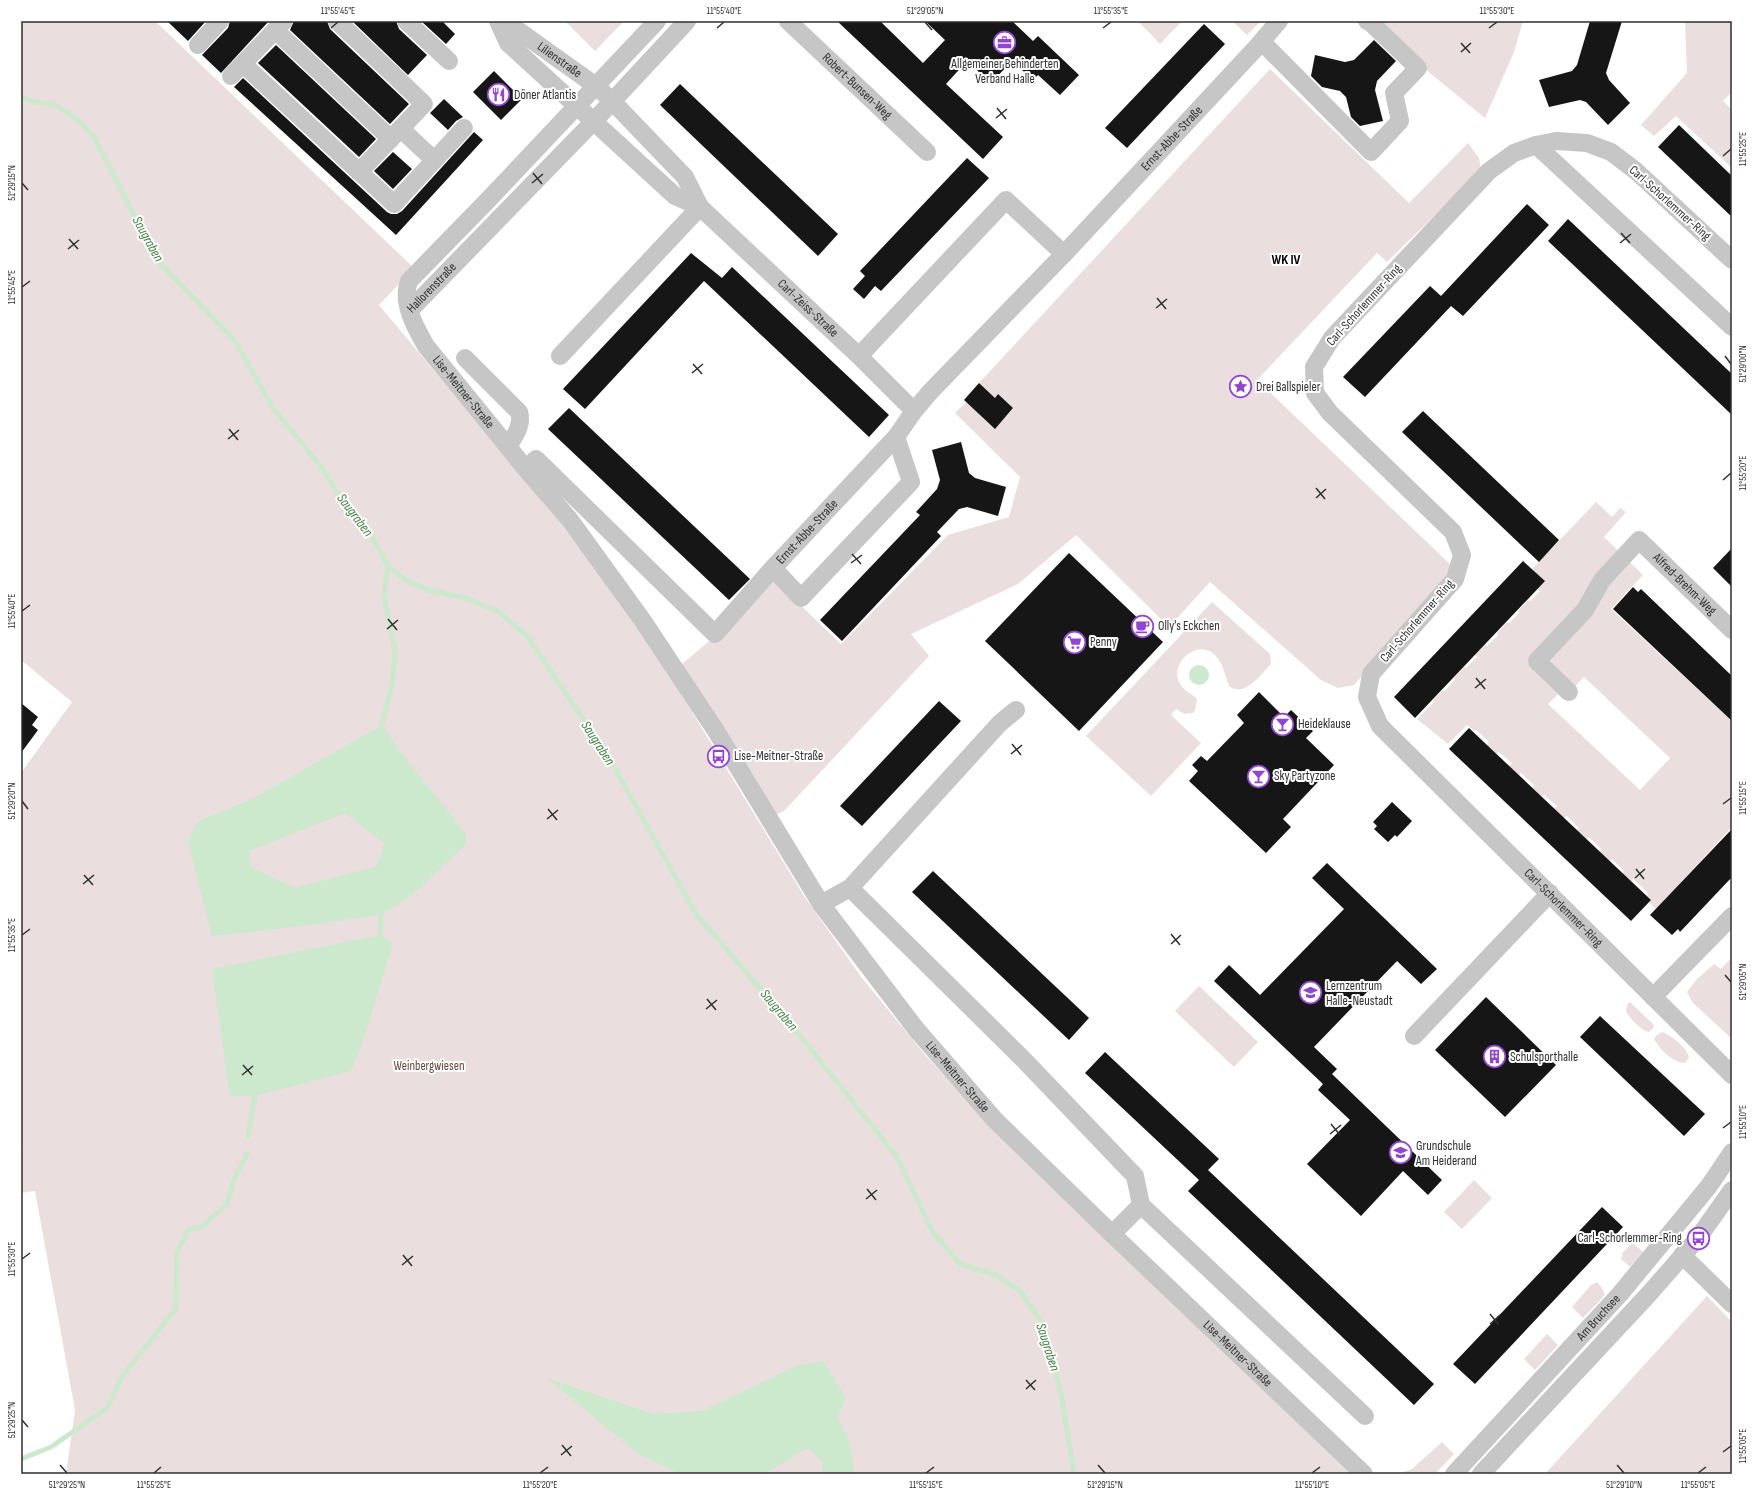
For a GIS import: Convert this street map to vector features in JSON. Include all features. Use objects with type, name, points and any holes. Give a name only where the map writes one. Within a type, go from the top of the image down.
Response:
[{"type":"street","points":[[198,45],[220,21]]},
{"type":"street","points":[[337,21],[424,104],[359,172]]},
{"type":"street","points":[[406,21],[449,61]]},
{"type":"street","name":"Lilienstraße","points":[[498,21],[508,43],[577,106]]},
{"type":"street","name":"Lilienstraße","points":[[505,21],[596,86],[612,101]]},
{"type":"street","name":"Hallorenstraße","points":[[410,310],[406,290],[409,281],[489,199],[657,21]]},
{"type":"street","name":"Hallorenstraße","points":[[410,310],[594,121],[687,21]]},
{"type":"street","name":"Robert-Bunsen-Weg","points":[[788,21],[927,152]]},
{"type":"street","name":"Ernst-Abbe-Straße","points":[[896,437],[911,482],[801,598],[773,568],[896,437],[914,411],[930,392],[1064,254],[1262,42],[1279,21]]},
{"type":"street","points":[[1262,42],[1371,152],[1400,121],[1394,93],[1418,68],[1371,23],[1367,21]]},
{"type":"street","points":[[434,160],[396,134],[280,26],[237,70],[359,172],[394,204],[464,128]]},
{"type":"street","name":"Carl-Zeiss-Straße","points":[[612,101],[684,177],[700,207],[859,356],[914,411]]},
{"type":"street","points":[[577,106],[594,121]]},
{"type":"street","name":"Carl-Zeiss-Straße","points":[[594,121],[675,196],[700,207]]},
{"type":"street","name":"Carl-Schorlemmer-Ring","points":[[1732,260],[1636,171],[1611,152],[1587,143],[1556,141],[1536,145],[1514,153],[1489,171],[1332,338],[1314,367],[1315,393],[1330,414],[1453,532],[1462,555],[1455,579],[1372,674],[1366,697],[1380,726],[1732,1075]]},
{"type":"street","points":[[1536,145],[1732,328]]},
{"type":"street","points":[[859,356],[1006,200],[1064,254]]},
{"type":"street","points":[[560,356],[700,207]]},
{"type":"street","name":"Lise-Meitner-Straße","points":[[410,310],[414,324],[426,346],[526,469],[570,520],[643,621],[716,731],[821,904],[916,1030],[995,1120],[1112,1234],[1364,1474]]},
{"type":"street","points":[[465,358],[519,412],[521,420],[508,447]]},
{"type":"street","points":[[526,469],[536,459],[715,634],[773,568]]},
{"type":"street","name":"Alfred-Brehm-Weg","points":[[1569,692],[1537,661],[1585,610],[1602,580],[1639,540],[1731,628]]},
{"type":"street","points":[[821,904],[850,888],[1000,723],[1016,710]]},
{"type":"street","points":[[850,888],[1022,1058],[1135,1176],[1142,1205],[1365,1416]]},
{"type":"street","points":[[1414,1036],[1550,893]]},
{"type":"street","points":[[1653,998],[1732,916]]},
{"type":"street","name":"Am Bruchsee","points":[[1454,1474],[1620,1294],[1709,1186],[1732,1152]]},
{"type":"street","name":"Am Bruchsee","points":[[1481,1474],[1648,1295],[1698,1238],[1732,1190]]},
{"type":"street","points":[[1112,1234],[1142,1205]]},
{"type":"street","points":[[1682,1255],[1732,1304]]},
{"type":"green space","name":"Weinbergwiesen","points":[[21,21],[155,21],[414,268],[379,305],[550,509],[618,598],[672,679],[804,896],[862,978],[926,1056],[998,1134],[1354,1474],[66,1474],[75,1410],[35,1191],[21,1193],[21,1152],[23,1149],[21,1146],[21,773],[72,702],[21,660]]},
{"type":"green space","points":[[565,21],[624,21],[595,51]]},
{"type":"green space","points":[[1138,21],[1182,21],[1160,44]]},
{"type":"green space","points":[[1232,21],[1261,21],[1247,35]]},
{"type":"green space","points":[[1381,21],[1523,21],[1514,52],[1485,118],[1420,65]]},
{"type":"green space","points":[[1685,21],[1732,21],[1732,92],[1723,101],[1732,110],[1732,168],[1676,116],[1654,136],[1641,125],[1687,73]]},
{"type":"green space","points":[[1270,69],[1409,203],[1468,143],[1479,158],[1481,170],[1387,262],[1377,253],[1257,380],[1452,566],[1445,585],[1354,685],[1338,688],[1321,680],[1210,582],[1169,627],[1076,535],[1018,584],[911,634],[929,656],[784,811],[771,817],[675,670],[714,637],[771,577],[841,644],[948,535],[1009,517],[1020,477],[955,413],[966,402],[995,428],[1013,409],[998,394],[995,398],[979,383]]},
{"type":"green space","points":[[1596,502],[1612,517],[1620,508],[1626,512],[1604,537],[1643,575],[1611,609],[1732,721],[1732,827],[1656,909],[1649,902],[1651,900],[1647,895],[1648,893],[1633,879],[1631,882],[1622,874],[1624,871],[1612,859],[1610,861],[1599,852],[1601,849],[1589,837],[1586,839],[1577,830],[1579,828],[1567,816],[1564,818],[1554,809],[1557,806],[1544,795],[1541,797],[1532,788],[1534,785],[1521,773],[1519,775],[1509,766],[1512,763],[1499,752],[1496,754],[1487,745],[1489,742],[1476,730],[1474,731],[1467,725],[1448,744],[1417,719],[1434,702],[1433,700],[1443,690],[1445,691],[1464,667],[1466,668],[1477,657],[1475,655],[1498,635],[1497,633],[1507,622],[1509,623],[1519,613],[1518,611],[1528,600],[1530,601],[1540,591],[1537,588],[1544,581],[1532,569]],"holes":[[[1584,677],[1670,758],[1640,790],[1548,704],[1558,694],[1563,699]]]},
{"type":"green space","points":[[1212,602],[1270,654],[1271,664],[1247,687],[1235,689],[1229,686],[1224,669],[1218,658],[1208,650],[1201,649],[1194,651],[1182,660],[1178,667],[1177,674],[1179,682],[1185,690],[1197,699],[1195,710],[1193,713],[1185,714],[1176,709],[1171,715],[1201,743],[1151,796],[1086,736]]},
{"type":"green space","points":[[1732,957],[1732,1039],[1693,1003],[1687,992],[1696,980],[1714,964],[1721,969]]},
{"type":"green space","points":[[1199,986],[1258,1042],[1234,1067],[1175,1011]]},
{"type":"green space","points":[[1628,1003],[1631,1003],[1653,1024],[1654,1027],[1649,1032],[1639,1026],[1629,1016],[1626,1010]]},
{"type":"green space","points":[[1662,1032],[1674,1039],[1688,1054],[1689,1058],[1685,1063],[1671,1058],[1663,1051],[1654,1039]]},
{"type":"green space","points":[[1474,1180],[1492,1198],[1462,1229],[1444,1212]]},
{"type":"green space","points":[[1633,1243],[1643,1252],[1630,1267],[1621,1259],[1623,1252]]},
{"type":"green space","points":[[1597,1282],[1605,1295],[1583,1318],[1572,1307],[1591,1285]]},
{"type":"green space","points":[[1707,1296],[1732,1322],[1732,1474],[1545,1474]]},
{"type":"green space","points":[[1547,1334],[1558,1345],[1535,1370],[1524,1359]]},
{"type":"green space","points":[[1442,1442],[1454,1454],[1435,1474],[1398,1474],[1412,1469]]},
{"type":"shaded area","points":[[1199,665],[1206,668],[1209,675],[1206,682],[1199,685],[1192,682],[1189,675],[1192,668]]},
{"type":"shaded area","points":[[382,725],[401,753],[466,834],[466,844],[411,896],[381,915],[212,936],[188,841],[197,822],[254,798]],"holes":[[[345,813],[385,844],[377,866],[295,888],[251,867],[249,851]]]},
{"type":"shaded area","points":[[380,935],[393,943],[362,1044],[351,1071],[255,1096],[230,1096],[212,969]]},
{"type":"shaded area","points":[[823,1361],[846,1397],[837,1418],[848,1436],[855,1474],[822,1474],[823,1462],[808,1448],[766,1473],[680,1474],[637,1453],[547,1378],[653,1414],[702,1411],[796,1366]]},
{"type":"building","points":[[167,21],[206,21],[188,41]]},
{"type":"building","points":[[230,21],[269,21],[221,73],[202,55],[228,28]]},
{"type":"building","points":[[294,21],[327,21],[330,29],[409,104],[390,124],[290,30]]},
{"type":"building","points":[[352,21],[396,21],[399,29],[427,55],[408,75]]},
{"type":"building","points":[[421,21],[442,21],[455,34],[446,44]]},
{"type":"building","points":[[837,21],[880,21],[923,63],[945,40],[925,21],[1012,21],[1033,41],[1038,36],[1079,75],[1060,95],[1038,75],[1033,80],[1012,61],[991,83],[967,61],[946,84],[1003,137],[983,159]]},
{"type":"building","points":[[1590,21],[1622,21],[1606,73],[1609,80],[1630,103],[1608,125],[1586,102],[1580,100],[1549,107],[1539,80],[1572,71],[1577,65]]},
{"type":"building","points":[[1204,24],[1225,44],[1127,148],[1105,128]]},
{"type":"building","points":[[1374,40],[1396,61],[1377,81],[1375,90],[1383,121],[1360,126],[1351,117],[1346,97],[1340,91],[1322,87],[1311,76],[1315,55],[1345,62],[1354,60]]},
{"type":"building","points":[[276,45],[376,139],[359,157],[258,63]]},
{"type":"building","name":"Döner Atlantis","points":[[494,71],[522,99],[501,120],[473,92]]},
{"type":"building","points":[[243,78],[387,212],[391,214],[397,214],[402,211],[474,132],[483,140],[396,235],[234,87]]},
{"type":"building","points":[[680,84],[838,234],[818,256],[660,105]]},
{"type":"building","points":[[444,99],[463,117],[456,121],[448,130],[430,113]]},
{"type":"building","points":[[1679,125],[1732,176],[1732,217],[1658,147]]},
{"type":"building","points":[[393,152],[412,169],[393,189],[374,171]]},
{"type":"building","points":[[967,158],[989,178],[881,291],[875,286],[864,299],[853,289],[865,276],[860,271]]},
{"type":"building","points":[[1527,204],[1549,225],[1463,316],[1451,306],[1365,397],[1343,377],[1430,286],[1441,296]]},
{"type":"building","points":[[1568,219],[1732,374],[1732,415],[1548,241]]},
{"type":"building","points":[[691,253],[722,278],[732,267],[889,415],[869,437],[704,281],[585,409],[563,389]]},
{"type":"building","points":[[979,383],[995,398],[998,394],[1013,408],[995,429],[964,400]]},
{"type":"building","points":[[569,408],[750,579],[729,600],[548,429]]},
{"type":"building","points":[[1423,411],[1559,540],[1539,562],[1402,432]]},
{"type":"building","points":[[961,442],[969,473],[975,478],[1006,487],[998,516],[967,507],[959,509],[937,532],[941,536],[842,641],[820,620],[920,515],[916,512],[937,489],[940,480],[932,450]]},
{"type":"building","points":[[1732,548],[1732,587],[1713,568]]},
{"type":"building","name":"Penny","points":[[1069,553],[1163,642],[1079,731],[985,641]]},
{"type":"building","points":[[1523,561],[1545,581],[1415,718],[1394,697]]},
{"type":"building","points":[[1633,587],[1638,592],[1641,589],[1732,676],[1732,721],[1613,609]]},
{"type":"building","name":"Sky Partyzone","points":[[1259,692],[1284,717],[1291,710],[1313,731],[1306,738],[1334,765],[1283,819],[1291,827],[1266,853],[1189,781],[1198,771],[1192,765],[1201,756],[1207,761],[1244,723],[1237,715]]},
{"type":"building","points":[[939,701],[961,721],[862,826],[840,806]]},
{"type":"building","points":[[21,703],[38,717],[32,725],[38,730],[21,753]]},
{"type":"building","points":[[1469,728],[1651,900],[1631,921],[1449,749]]},
{"type":"building","points":[[1392,802],[1412,821],[1397,837],[1395,835],[1388,842],[1374,829],[1377,826],[1373,822]]},
{"type":"building","points":[[1732,829],[1732,877],[1680,932],[1678,929],[1672,935],[1650,915]]},
{"type":"building","points":[[1327,863],[1437,969],[1421,984],[1397,961],[1314,1047],[1337,1069],[1332,1074],[1442,1180],[1428,1195],[1403,1171],[1361,1216],[1307,1164],[1350,1120],[1318,1090],[1323,1084],[1214,981],[1229,965],[1260,995],[1344,909],[1312,878]]},
{"type":"building","points":[[933,871],[1089,1018],[1069,1040],[912,892]]},
{"type":"building","name":"Schulsporthalle","points":[[1486,997],[1556,1065],[1505,1117],[1435,1050]]},
{"type":"building","points":[[1600,1016],[1705,1114],[1684,1136],[1580,1037]]},
{"type":"building","points":[[1105,1052],[1219,1159],[1208,1170],[1434,1384],[1414,1405],[1188,1191],[1199,1180],[1085,1073]]},
{"type":"building","points":[[1602,1207],[1623,1227],[1475,1384],[1453,1364]]},
{"type":"waterway","name":"Saugraben","points":[[21,97],[35,102],[56,105],[78,120],[94,137],[157,260],[235,341],[273,408],[321,467],[346,506],[365,524],[388,566],[404,579],[427,590],[466,598],[499,612],[527,636],[608,756],[696,914],[789,1022],[897,1157],[932,1231],[960,1264],[996,1275],[1020,1291],[1044,1326],[1061,1393],[1074,1474]]},
{"type":"waterway","points":[[382,725],[393,678],[395,650],[384,596],[388,566]]},
{"type":"waterway","points":[[380,935],[381,915]]},
{"type":"waterway","points":[[248,1136],[255,1096]]},
{"type":"waterway","points":[[21,1459],[51,1447],[107,1408],[122,1377],[176,1308],[177,1253],[188,1230],[203,1226],[227,1204],[235,1177],[247,1154]]},
{"type":"place","name":"Allgemeiner Behinderten Verband Halle","points":[[1005,42]]},
{"type":"place","name":"Döner Atlantis","points":[[498,95]]},
{"type":"place","name":"Drei Ballspieler","points":[[1240,387]]},
{"type":"place","name":"Olly's Eckchen","points":[[1143,626]]},
{"type":"place","name":"Penny","points":[[1074,642]]},
{"type":"place","name":"Heideklause","points":[[1282,724]]},
{"type":"place","name":"Lise-Meitner-Straße","points":[[719,756]]},
{"type":"place","name":"Sky Partyzone","points":[[1259,776]]},
{"type":"place","name":"Lernzentrum Halle-Neustadt","points":[[1310,993]]},
{"type":"place","name":"Schulsporthalle","points":[[1495,1057]]},
{"type":"place","name":"Grundschule Am Heiderand","points":[[1400,1153]]},
{"type":"place","name":"Carl-Schorlemmer-Ring","points":[[1698,1238]]},
{"type":"district","name":"WK IV","points":[[1286,259]]}]
